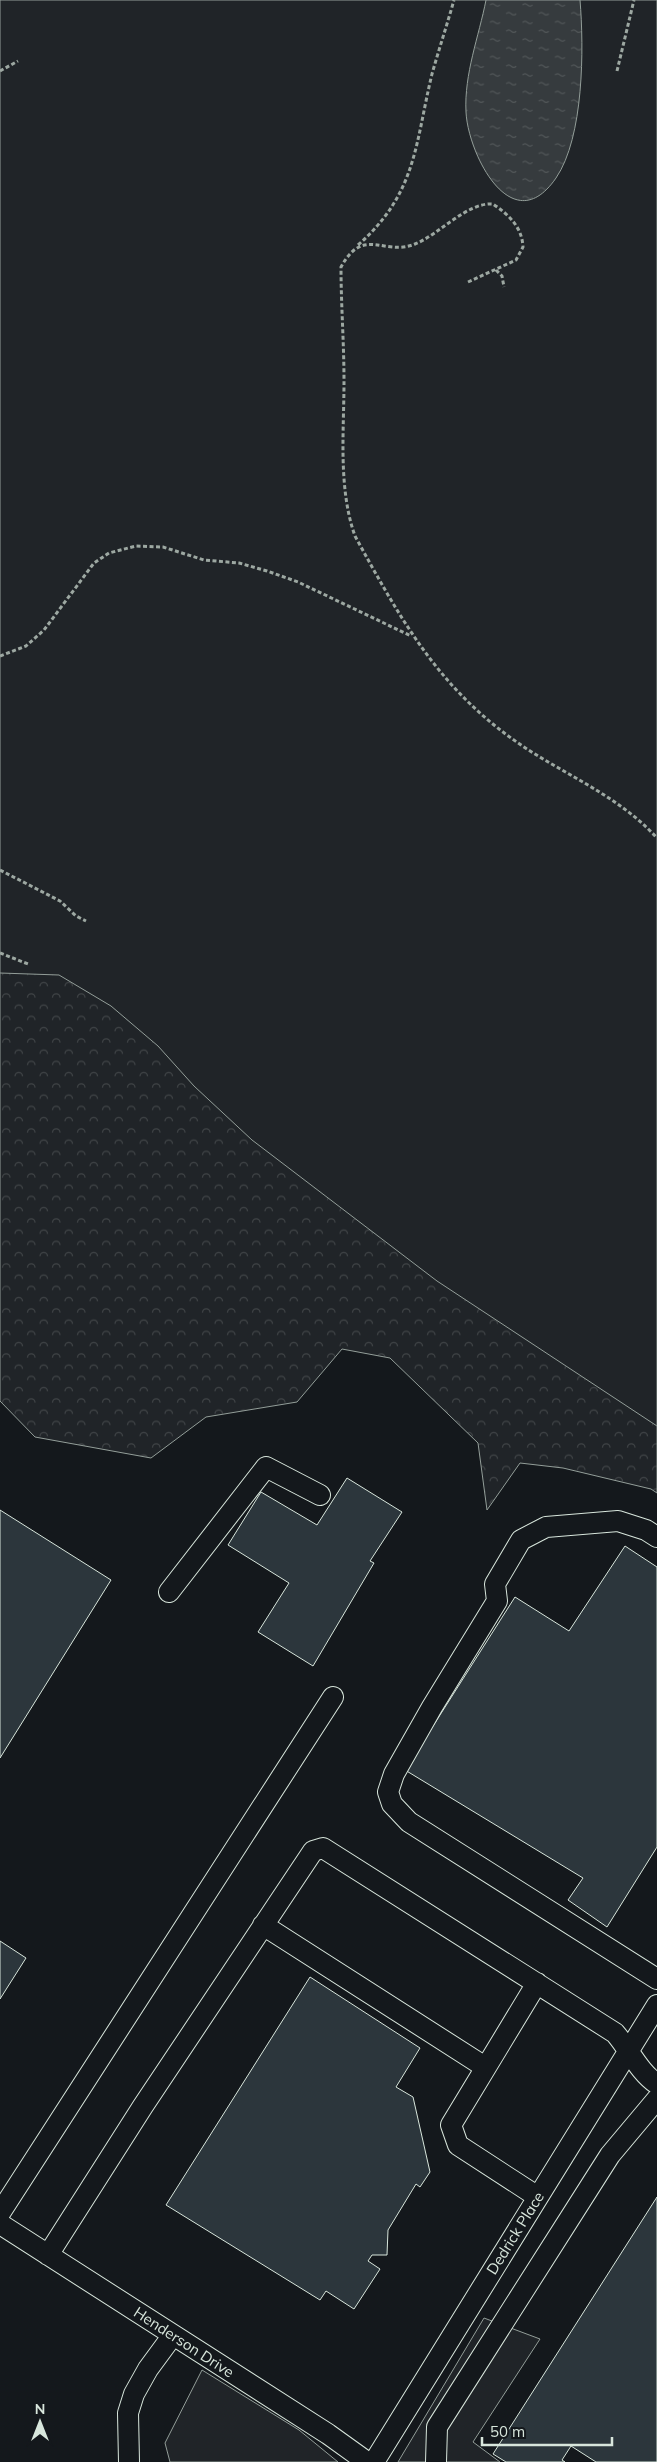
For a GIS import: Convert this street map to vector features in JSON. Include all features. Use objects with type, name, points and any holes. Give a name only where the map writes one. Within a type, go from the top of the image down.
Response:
[{"type":"street","points":[[169,1592],[266,1467],[320,1495]]},
{"type":"street","points":[[657,1537],[646,1530],[618,1521],[546,1527],[521,1540],[495,1584],[497,1600],[432,1707],[394,1774],[388,1792],[392,1804],[409,1822],[657,1979]]},
{"type":"street","points":[[0,2213],[333,1697]]},
{"type":"street","points":[[48,2255],[143,2106],[263,1925],[313,1851],[323,1848],[615,2032],[629,2049],[646,2077],[657,2084]]},
{"type":"street","points":[[263,1925],[485,2067]]},
{"type":"street","points":[[537,1983],[451,2125],[458,2144],[475,2158],[538,2197]]},
{"type":"street","name":"Dedrick Place","points":[[374,2462],[657,2005]]},
{"type":"street","points":[[436,2462],[438,2427],[610,2155],[657,2099]]},
{"type":"street","name":"Henderson Drive","points":[[0,2224],[367,2462]]},
{"type":"street","points":[[129,2462],[128,2412],[134,2394],[148,2369],[173,2335]]},
{"type":"path","points":[[454,0],[432,73],[415,154],[406,183],[378,228],[347,256],[341,267],[344,446],[348,511],[355,536],[411,636],[451,686],[482,716],[539,757],[620,805],[646,826],[657,838]]},
{"type":"path","points":[[617,71],[634,0]]},
{"type":"path","points":[[0,71],[18,61]]},
{"type":"path","points":[[356,248],[374,243],[406,247],[435,234],[479,204],[493,204],[512,219],[517,227],[523,247],[516,260],[468,282]]},
{"type":"path","points":[[496,270],[502,276],[504,287]]},
{"type":"path","points":[[0,656],[26,646],[44,630],[94,563],[109,553],[136,546],[164,547],[204,560],[239,563],[267,571],[298,582],[411,636]]},
{"type":"path","points":[[0,870],[60,901],[70,912],[86,921]]},
{"type":"path","points":[[0,953],[28,964]]},
{"type":"green space","points":[[0,0],[657,0],[657,1446],[0,1202]]},
{"type":"green space","points":[[0,973],[59,975],[111,1006],[158,1046],[194,1086],[252,1140],[437,1281],[657,1426],[657,1493],[651,1489],[563,1468],[520,1463],[487,1510],[478,1443],[390,1358],[342,1349],[297,1402],[206,1417],[151,1458],[35,1437],[0,1401]]},
{"type":"green space","points":[[484,2318],[540,2339],[473,2442],[500,2462],[398,2462]]},
{"type":"green space","points":[[202,2370],[299,2430],[338,2462],[170,2462],[165,2443]]},
{"type":"water","points":[[486,0],[580,0],[582,67],[577,116],[572,140],[565,161],[556,178],[540,195],[524,201],[509,196],[495,185],[475,149],[469,130],[466,112],[467,84]]},
{"type":"building","points":[[347,1478],[402,1512],[370,1561],[374,1563],[313,1666],[258,1632],[289,1583],[228,1545],[261,1492],[317,1525]]},
{"type":"building","points":[[0,1510],[111,1580],[0,1758]]},
{"type":"building","points":[[625,1546],[657,1567],[657,1847],[607,1927],[568,1900],[583,1878],[405,1770],[515,1597],[569,1631]]},
{"type":"building","points":[[0,1941],[26,1958],[0,1999]]},
{"type":"building","points":[[310,1977],[420,2048],[396,2087],[413,2097],[430,2172],[420,2187],[416,2184],[388,2230],[387,2255],[372,2255],[368,2261],[380,2269],[354,2309],[326,2291],[320,2300],[166,2205]]},
{"type":"building","points":[[657,2197],[657,2462],[596,2462],[571,2446],[562,2460],[565,2462],[506,2462],[493,2454]]}]
